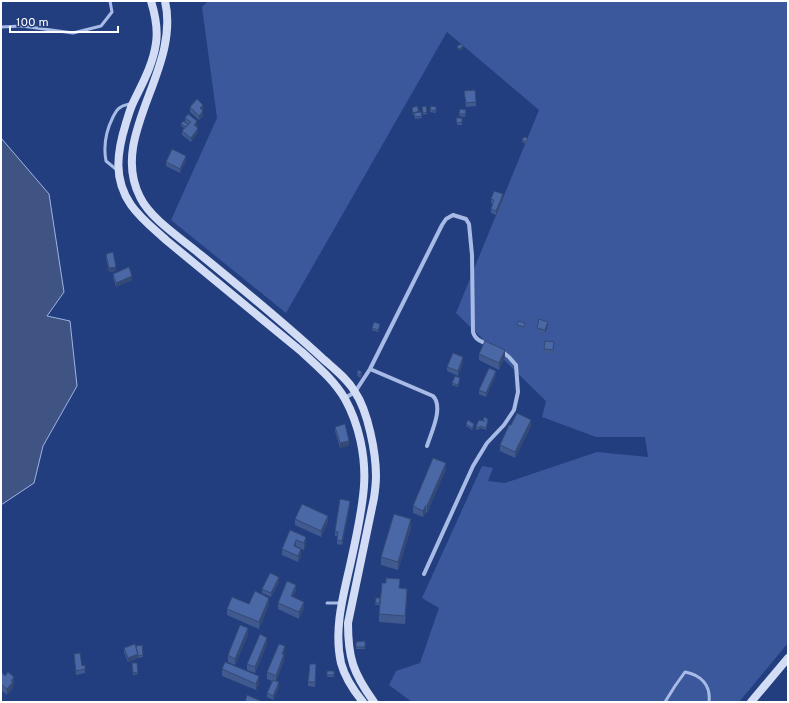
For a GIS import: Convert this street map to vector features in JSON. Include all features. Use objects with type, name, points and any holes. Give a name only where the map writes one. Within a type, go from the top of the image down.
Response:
[{"type":"main road","points":[[151,1],[155,14],[156,43],[147,73],[132,104],[118,151],[119,171],[125,194],[131,205],[145,221],[302,352],[320,369],[345,398],[359,434],[364,472],[364,486],[360,514],[341,604],[339,641],[341,663],[350,684],[363,702]]},
{"type":"main road","points":[[165,1],[168,27],[167,41],[163,58],[136,132],[132,150],[134,181],[141,199],[147,208],[342,376],[356,392],[364,409],[373,446],[376,477],[374,498],[348,623],[349,652],[356,676],[374,702]]},
{"type":"main road","points":[[341,604],[351,606]]},
{"type":"main road","points":[[751,702],[788,658]]},
{"type":"street","points":[[345,398],[356,392],[370,369],[442,225],[453,215],[461,216],[466,219],[469,224],[472,255],[474,336],[478,340],[491,346]]},
{"type":"street","points":[[424,574],[473,466],[488,443],[504,425],[514,410],[518,392],[516,365],[509,356],[498,349]]},
{"type":"street","points":[[370,369],[433,396],[436,400],[438,404],[437,414],[427,446]]},
{"type":"lane","points":[[1,27],[22,26],[73,33],[101,26],[112,12],[110,1]]},
{"type":"lane","points":[[119,171],[106,161],[104,151],[105,139],[109,125],[120,107],[132,104]]},
{"type":"lane","points":[[327,603],[341,604]]},
{"type":"lane","points":[[665,702],[685,672],[694,674],[701,678],[706,684],[710,695],[709,702]]},
{"type":"shaded area","points":[[208,1],[788,1],[788,643],[739,702],[412,702],[389,685],[396,671],[420,663],[439,608],[422,598],[482,466],[493,468],[488,481],[505,483],[597,452],[648,457],[645,437],[596,437],[542,417],[546,401],[456,313],[539,110],[447,32],[286,313],[171,220],[217,118],[202,7]]},
{"type":"shaded area","points":[[1,138],[49,194],[64,292],[47,316],[70,321],[77,386],[43,446],[34,483],[1,505]]},
{"type":"building","points":[[462,44],[463,47],[458,49],[457,46]]},
{"type":"building","points":[[475,90],[476,102],[466,103],[464,91]]},
{"type":"building","points":[[197,99],[203,105],[200,108],[203,111],[199,116],[190,107]]},
{"type":"building","points":[[417,106],[419,111],[413,113],[412,108]]},
{"type":"building","points":[[426,106],[427,112],[423,113],[422,107]]},
{"type":"building","points":[[431,106],[436,107],[436,111],[430,110]]},
{"type":"building","points":[[460,109],[466,110],[465,114],[459,114]]},
{"type":"building","points":[[421,112],[422,116],[415,117],[414,113]]},
{"type":"building","points":[[188,114],[197,121],[194,125],[198,128],[191,138],[182,131],[191,122],[185,118]]},
{"type":"building","points":[[456,118],[462,118],[462,122],[457,123]]},
{"type":"building","points":[[183,121],[188,124],[186,127],[181,124]]},
{"type":"building","points":[[524,137],[528,138],[526,142],[522,140]]},
{"type":"building","points":[[172,149],[186,156],[180,169],[166,162]]},
{"type":"building","points":[[494,191],[503,194],[496,211],[491,209],[494,200],[491,199]]},
{"type":"building","points":[[113,252],[116,267],[109,268],[106,254]]},
{"type":"building","points":[[129,267],[132,276],[116,283],[113,274]]},
{"type":"building","points":[[539,319],[548,322],[545,330],[537,328]]},
{"type":"building","points":[[518,321],[525,323],[524,327],[517,325]]},
{"type":"building","points":[[374,322],[380,324],[378,330],[372,328]]},
{"type":"building","points":[[485,341],[505,350],[499,363],[479,354]]},
{"type":"building","points":[[545,341],[554,342],[553,350],[544,349]]},
{"type":"building","points":[[453,353],[463,357],[458,371],[447,367]]},
{"type":"building","points":[[489,368],[496,371],[486,393],[479,390]]},
{"type":"building","points":[[358,370],[362,372],[360,375],[357,373]]},
{"type":"building","points":[[455,376],[460,378],[458,385],[452,383]]},
{"type":"building","points":[[517,413],[531,420],[515,452],[500,445],[509,425],[511,425]]},
{"type":"building","points":[[484,417],[488,419],[486,428],[480,426],[478,428],[476,426],[479,420],[485,421],[483,420]]},
{"type":"building","points":[[468,420],[474,424],[472,428],[466,424]]},
{"type":"building","points":[[345,424],[349,441],[340,443],[335,427]]},
{"type":"building","points":[[433,458],[446,463],[427,506],[426,505],[423,511],[413,506]]},
{"type":"building","points":[[340,499],[350,501],[342,541],[337,540],[338,532],[335,531]]},
{"type":"building","points":[[302,504],[328,516],[321,531],[295,519]]},
{"type":"building","points":[[394,514],[411,519],[398,562],[381,557]]},
{"type":"building","points":[[290,530],[306,537],[304,543],[296,540],[294,546],[301,549],[298,556],[282,549]]},
{"type":"building","points":[[270,573],[279,577],[271,593],[262,589]]},
{"type":"building","points":[[386,578],[400,579],[399,588],[407,589],[405,616],[379,614],[382,583],[386,583]]},
{"type":"building","points":[[287,581],[296,585],[291,596],[304,602],[299,612],[278,603]]},
{"type":"building","points":[[255,591],[269,598],[259,622],[227,609],[232,597],[249,604]]},
{"type":"building","points":[[376,598],[380,598],[380,603],[375,603]]},
{"type":"building","points":[[240,625],[248,628],[235,659],[228,655]]},
{"type":"building","points":[[260,634],[267,638],[255,667],[247,664]]},
{"type":"building","points":[[365,641],[365,647],[356,647],[356,642]]},
{"type":"building","points":[[135,644],[138,654],[128,658],[124,648]]},
{"type":"building","points":[[279,644],[285,646],[282,654],[284,654],[276,676],[267,672]]},
{"type":"building","points":[[142,645],[143,655],[138,656],[136,646]]},
{"type":"building","points":[[80,653],[82,666],[85,665],[85,669],[76,671],[74,654]]},
{"type":"building","points":[[225,662],[259,676],[256,684],[222,669]]},
{"type":"building","points":[[132,663],[137,663],[138,672],[133,673]]},
{"type":"building","points":[[310,664],[316,664],[315,682],[308,682]]},
{"type":"building","points":[[327,671],[334,671],[334,675],[327,675]]},
{"type":"building","points":[[1,672],[5,676],[8,672],[14,677],[11,681],[13,682],[7,689],[1,684]]},
{"type":"building","points":[[273,680],[279,682],[273,696],[267,693]]},
{"type":"building","points":[[247,695],[263,702],[245,702]]}]
